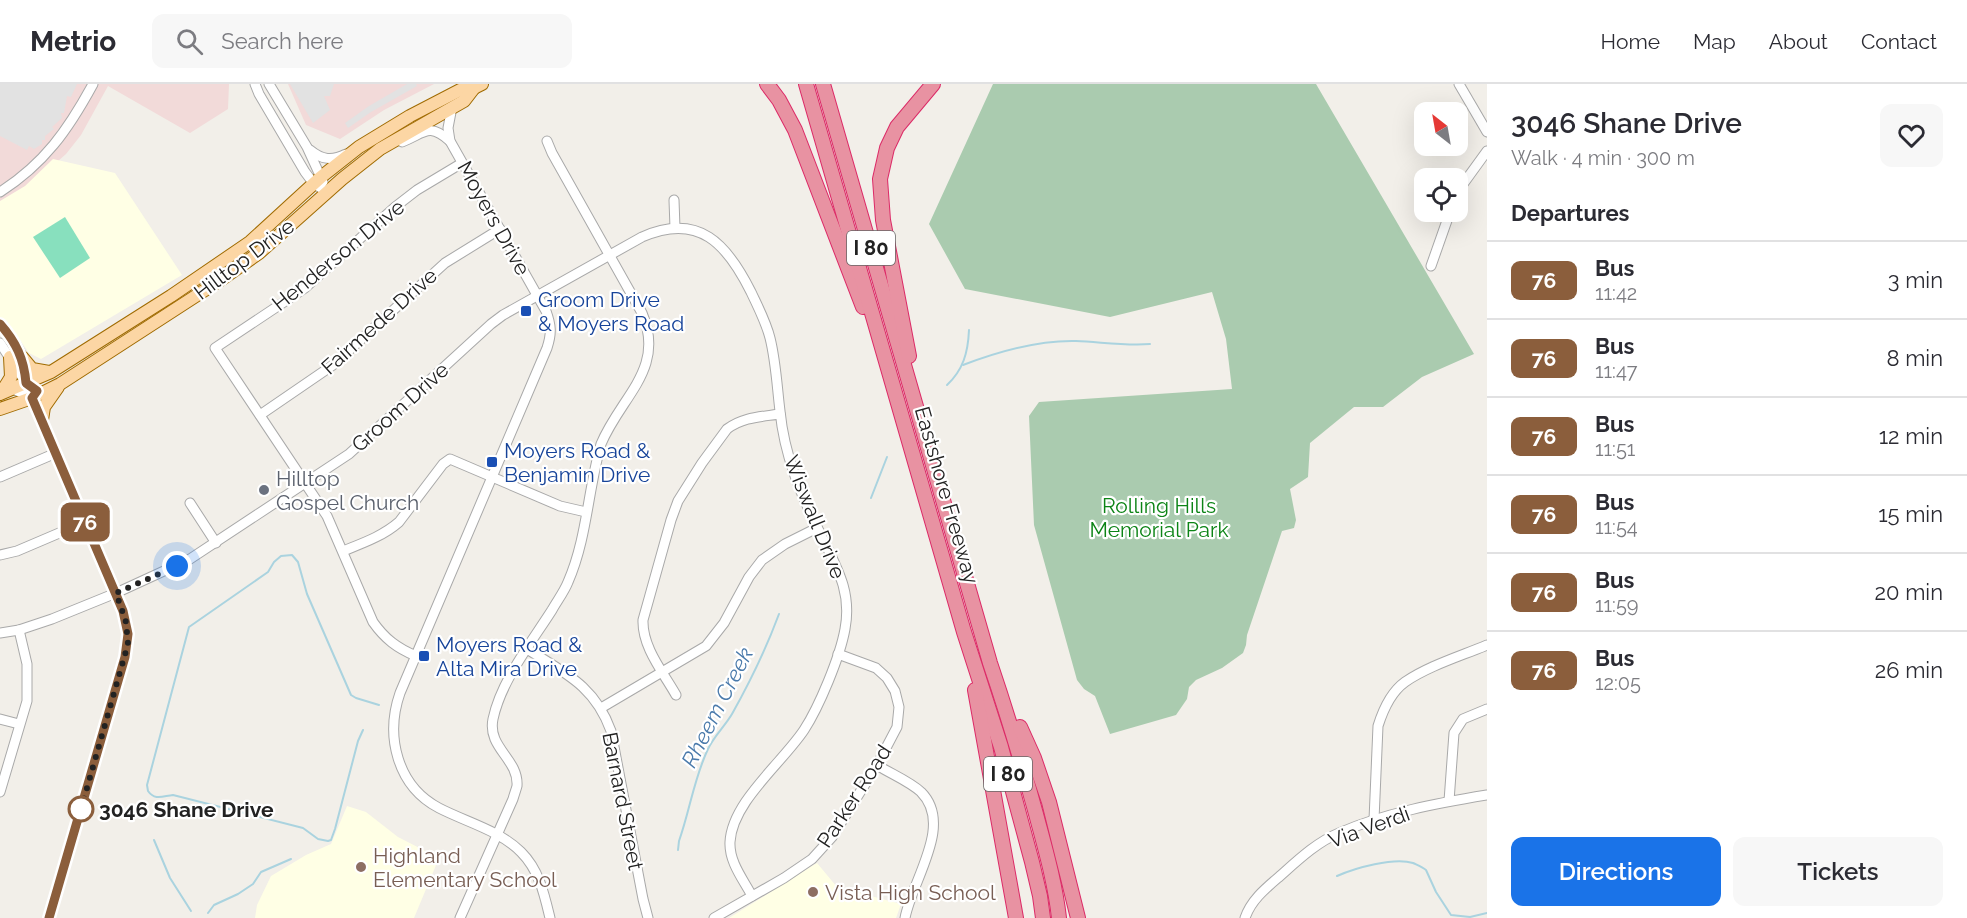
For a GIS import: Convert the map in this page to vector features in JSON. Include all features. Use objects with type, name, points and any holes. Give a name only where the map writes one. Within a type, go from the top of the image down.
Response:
[{"type":"highway","points":[[766,84],[785,110],[801,144]]},
{"type":"highway","points":[[777,84],[789,107],[858,295],[886,359]]},
{"type":"highway","name":"Eastshore Freeway","points":[[805,84],[964,632],[1001,747],[1029,851],[1043,918]]},
{"type":"highway","name":"Eastshore Freeway","points":[[823,84],[990,663],[1016,740],[1048,860],[1059,918]]},
{"type":"highway","points":[[918,412],[905,329],[883,220],[880,179],[887,148],[897,128],[933,84]]},
{"type":"highway","points":[[964,632],[1016,918]]},
{"type":"highway","points":[[990,663],[1034,759],[1049,802],[1078,918]]},
{"type":"main road","name":"Hilltop Drive","points":[[22,392],[60,384],[194,298],[259,253],[327,192],[380,149],[464,100],[478,86]]},
{"type":"main road","name":"Hilltop Drive","points":[[6,407],[22,392],[51,372],[171,296],[242,247],[359,147],[410,116],[460,90],[478,86]]},
{"type":"main road","points":[[22,392],[11,377],[16,357],[32,369],[51,372]]},
{"type":"main road","points":[[42,420],[44,407],[60,384]]},
{"type":"street","points":[[0,192],[29,171],[58,140],[93,84]]},
{"type":"street","points":[[253,84],[305,172],[318,180]]},
{"type":"street","points":[[269,84],[307,147],[318,180],[327,192]]},
{"type":"street","points":[[1459,84],[1487,132]]},
{"type":"street","points":[[450,141],[448,130],[452,107]]},
{"type":"street","points":[[380,149],[427,131],[438,132],[450,141]]},
{"type":"street","name":"Moyers Drive","points":[[450,141],[537,296],[548,317],[552,334],[400,693],[393,718],[393,740],[398,760],[410,782],[425,799],[496,835],[519,850],[533,867],[543,886],[550,918]]},
{"type":"street","points":[[460,918],[513,799],[517,785],[512,764],[496,744],[492,721],[510,676],[568,584],[576,561],[601,444],[606,431],[638,381],[649,356],[650,339],[647,325],[547,141]]},
{"type":"street","points":[[307,147],[319,157],[332,159],[359,147]]},
{"type":"street","points":[[1468,177],[1487,151]]},
{"type":"street","name":"Henderson Drive","points":[[260,415],[214,348],[305,288],[395,207],[417,190],[462,163]]},
{"type":"street","points":[[674,200],[675,228]]},
{"type":"street","points":[[1431,266],[1446,222]]},
{"type":"street","name":"Wiswall Drive","points":[[537,296],[658,230],[675,228],[703,234],[728,252],[761,313],[770,338],[780,414],[794,474],[842,578],[848,609],[845,632],[818,704],[804,730],[741,809],[733,823],[730,845],[732,861],[752,896]]},
{"type":"street","name":"Fairmede Drive","points":[[260,415],[333,365],[445,263],[500,229]]},
{"type":"street","name":"Groom Drive","points":[[0,633],[19,630],[116,593],[190,559],[216,543],[349,454],[491,324],[537,296]]},
{"type":"street","points":[[0,324],[11,336],[16,357]]},
{"type":"street","points":[[0,343],[25,368],[22,392],[42,420],[116,593],[126,622],[128,644],[49,918]]},
{"type":"street","points":[[676,695],[645,642],[643,620],[678,501],[727,429],[746,418],[780,414]]},
{"type":"street","points":[[260,415],[327,516],[373,622],[393,645],[416,656]]},
{"type":"street","points":[[0,477],[56,453]]},
{"type":"street","points":[[343,551],[390,530],[399,522],[443,464],[450,459],[560,506],[586,512]]},
{"type":"street","points":[[190,503],[216,543]]},
{"type":"street","points":[[0,555],[17,551],[85,522]]},
{"type":"street","points":[[601,708],[706,646],[716,636],[749,577],[762,560],[785,544],[817,528]]},
{"type":"street","points":[[0,792],[27,702],[27,664],[19,630]]},
{"type":"street","points":[[1374,820],[1378,726],[1382,713],[1392,696],[1404,683],[1487,645]]},
{"type":"street","name":"Barnard Street","points":[[527,649],[589,692],[601,708],[611,730],[648,918]]},
{"type":"street","name":"Parker Road","points":[[714,918],[812,859],[832,837],[897,728],[899,707],[895,691],[887,678],[876,668],[838,654]]},
{"type":"street","points":[[1449,801],[1454,734],[1464,719],[1487,710]]},
{"type":"street","points":[[0,719],[19,724]]},
{"type":"street","points":[[877,765],[919,790],[929,802],[934,814],[933,834],[905,918]]},
{"type":"street","name":"Via Verdi","points":[[1245,918],[1257,897],[1305,853],[1338,833],[1374,820],[1449,801],[1487,795]]},
{"type":"shaded area","points":[[0,84],[229,84],[228,109],[190,133],[108,86],[81,135],[66,154],[41,176],[0,205]]},
{"type":"shaded area","points":[[0,84],[77,84],[71,97],[67,96],[64,113],[61,113],[62,118],[52,127],[54,129],[45,136],[42,144],[34,149],[29,146],[27,150],[0,136]]},
{"type":"shaded area","points":[[288,84],[434,84],[384,110],[340,139],[306,125]]},
{"type":"shaded area","points":[[290,84],[334,84],[330,96],[324,96],[330,110],[313,123]]},
{"type":"shaded area","points":[[407,84],[417,86],[348,128],[345,123]]},
{"type":"shaded area","points":[[53,159],[115,173],[182,275],[41,359],[29,353],[8,323],[0,318],[0,201],[25,186]]},
{"type":"shaded area","name":"Highland Elementary School","points":[[347,806],[366,812],[398,837],[439,858],[414,918],[255,918],[257,905],[271,876],[306,855],[331,844]]},
{"type":"shaded area","name":"Vista High School","points":[[817,863],[837,887],[901,904],[896,918],[729,918]]},
{"type":"green space","name":"Rolling Hills Memorial Park","points":[[993,84],[1316,84],[1474,354],[1422,377],[1383,407],[1354,407],[1310,443],[1308,477],[1290,489],[1296,520],[1294,528],[1282,531],[1243,653],[1222,668],[1196,680],[1189,687],[1187,699],[1176,715],[1110,734],[1095,696],[1084,689],[1077,680],[1034,525],[1029,416],[1039,402],[1232,389],[1226,339],[1212,292],[1110,317],[965,289],[929,224]]},
{"type":"green space","points":[[65,217],[90,258],[60,278],[33,237]]},
{"type":"waterway","name":"Rheem Creek","points":[[947,385],[964,360],[969,330]]},
{"type":"waterway","name":"Rheem Creek","points":[[963,365],[1004,351],[1047,342],[1150,344]]},
{"type":"waterway","name":"Rheem Creek","points":[[871,498],[887,457]]},
{"type":"waterway","points":[[363,730],[358,741],[335,829],[331,840],[328,841],[318,839],[303,828],[173,795],[156,797],[148,791],[147,785],[189,627],[268,572],[281,556],[292,555],[298,562],[307,594],[351,695],[379,705]]},
{"type":"waterway","name":"Rheem Creek","points":[[678,850],[703,760],[710,744],[729,718],[745,690],[779,614]]},
{"type":"waterway","points":[[154,840],[170,878],[191,911]]},
{"type":"waterway","points":[[208,913],[214,905],[253,884],[261,872],[291,859]]},
{"type":"waterway","points":[[1337,876],[1385,862],[1413,863],[1426,870],[1436,892],[1451,915],[1470,917],[1487,913]]},
{"type":"bus line","name":"76","points":[[0,324],[18,347],[25,368],[26,383],[37,391],[32,398],[123,611],[128,634],[125,657],[49,918]]},
{"type":"place","name":"Groom Drive & Moyers Road","points":[[526,311]]},
{"type":"place","name":"Moyers Road & Benjamin Drive","points":[[492,462]]},
{"type":"place","name":"Hilltop Gospel Church","points":[[264,490]]},
{"type":"place","name":"Moyers Road & Alta Mira Drive","points":[[424,656]]},
{"type":"place","name":"3046 Shane Drive","points":[[81,809]]},
{"type":"place","name":"Highland Elementary School","points":[[361,867]]},
{"type":"place","name":"Vista High School","points":[[813,892]]},
{"type":"route","points":[[81,809],[128,644],[126,622],[116,593],[177,566]]}]
